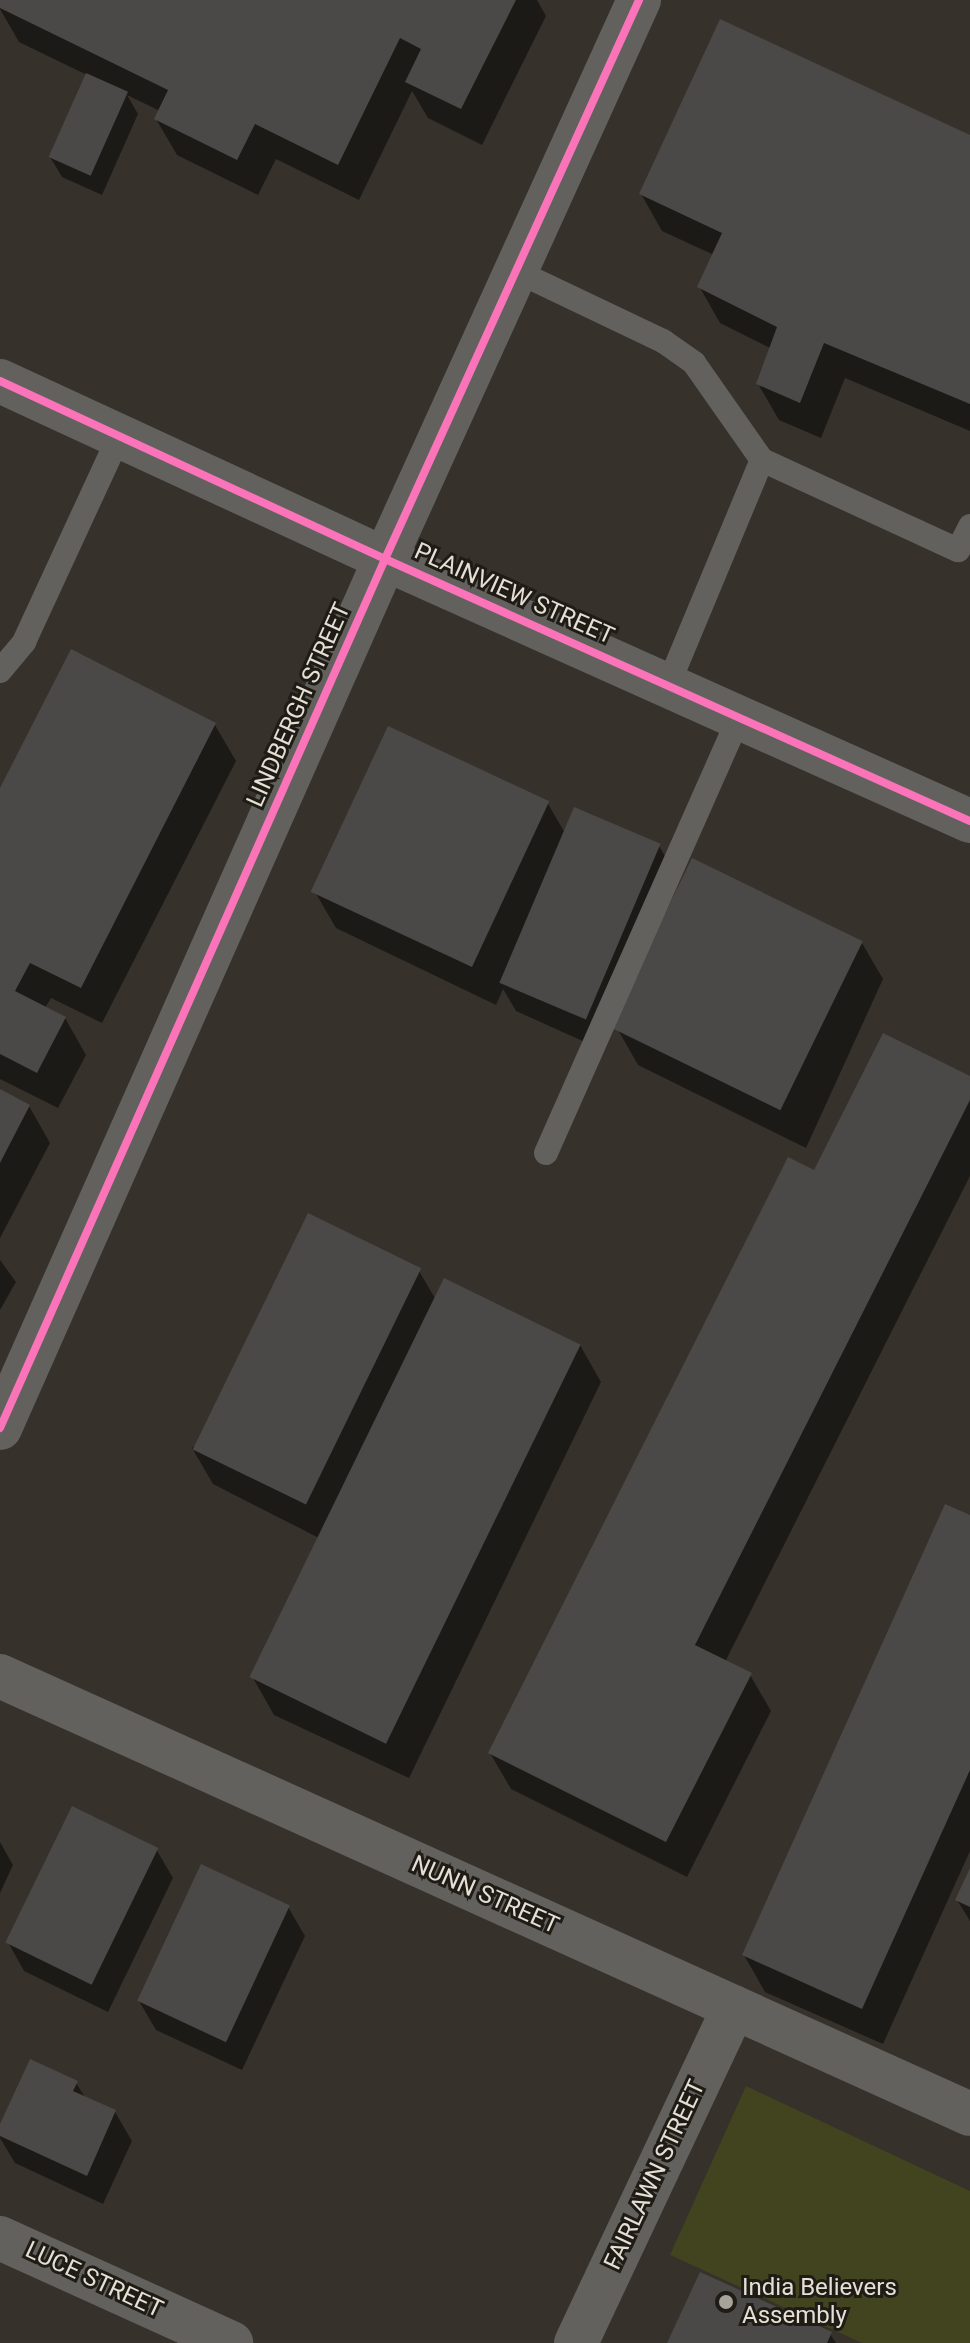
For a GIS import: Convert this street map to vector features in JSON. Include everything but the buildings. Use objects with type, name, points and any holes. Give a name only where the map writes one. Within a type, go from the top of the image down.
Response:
[{"type":"street","name":"LINDBERGH STREET","points":[[0,1428],[385,559],[639,0]]},
{"type":"street","name":"PLAINVIEW STREET","points":[[1,385],[970,821]]},
{"type":"street","name":"NUNN STREET","points":[[0,1676],[970,2114]]},
{"type":"street","name":"FAIRLAWN STREET","points":[[576,2343],[734,2007]]},
{"type":"street","name":"LUCE STREET","points":[[0,2238],[231,2343]]},
{"type":"lane","points":[[516,271],[663,341],[694,363],[762,460],[958,550],[970,526]]},
{"type":"lane","points":[[0,671],[30,630],[119,436]]},
{"type":"lane","points":[[669,683],[762,460]]},
{"type":"lane","points":[[546,1153],[740,716]]},
{"type":"shaded area","points":[[746,2086],[970,2191],[970,2343],[862,2343],[670,2255]]},
{"type":"cycle path","points":[[0,1428],[385,559],[639,0]]},
{"type":"cycle path","points":[[0,381],[385,559],[970,821]]},
{"type":"place","name":"India Believers Assembly","points":[[726,2302]]}]
